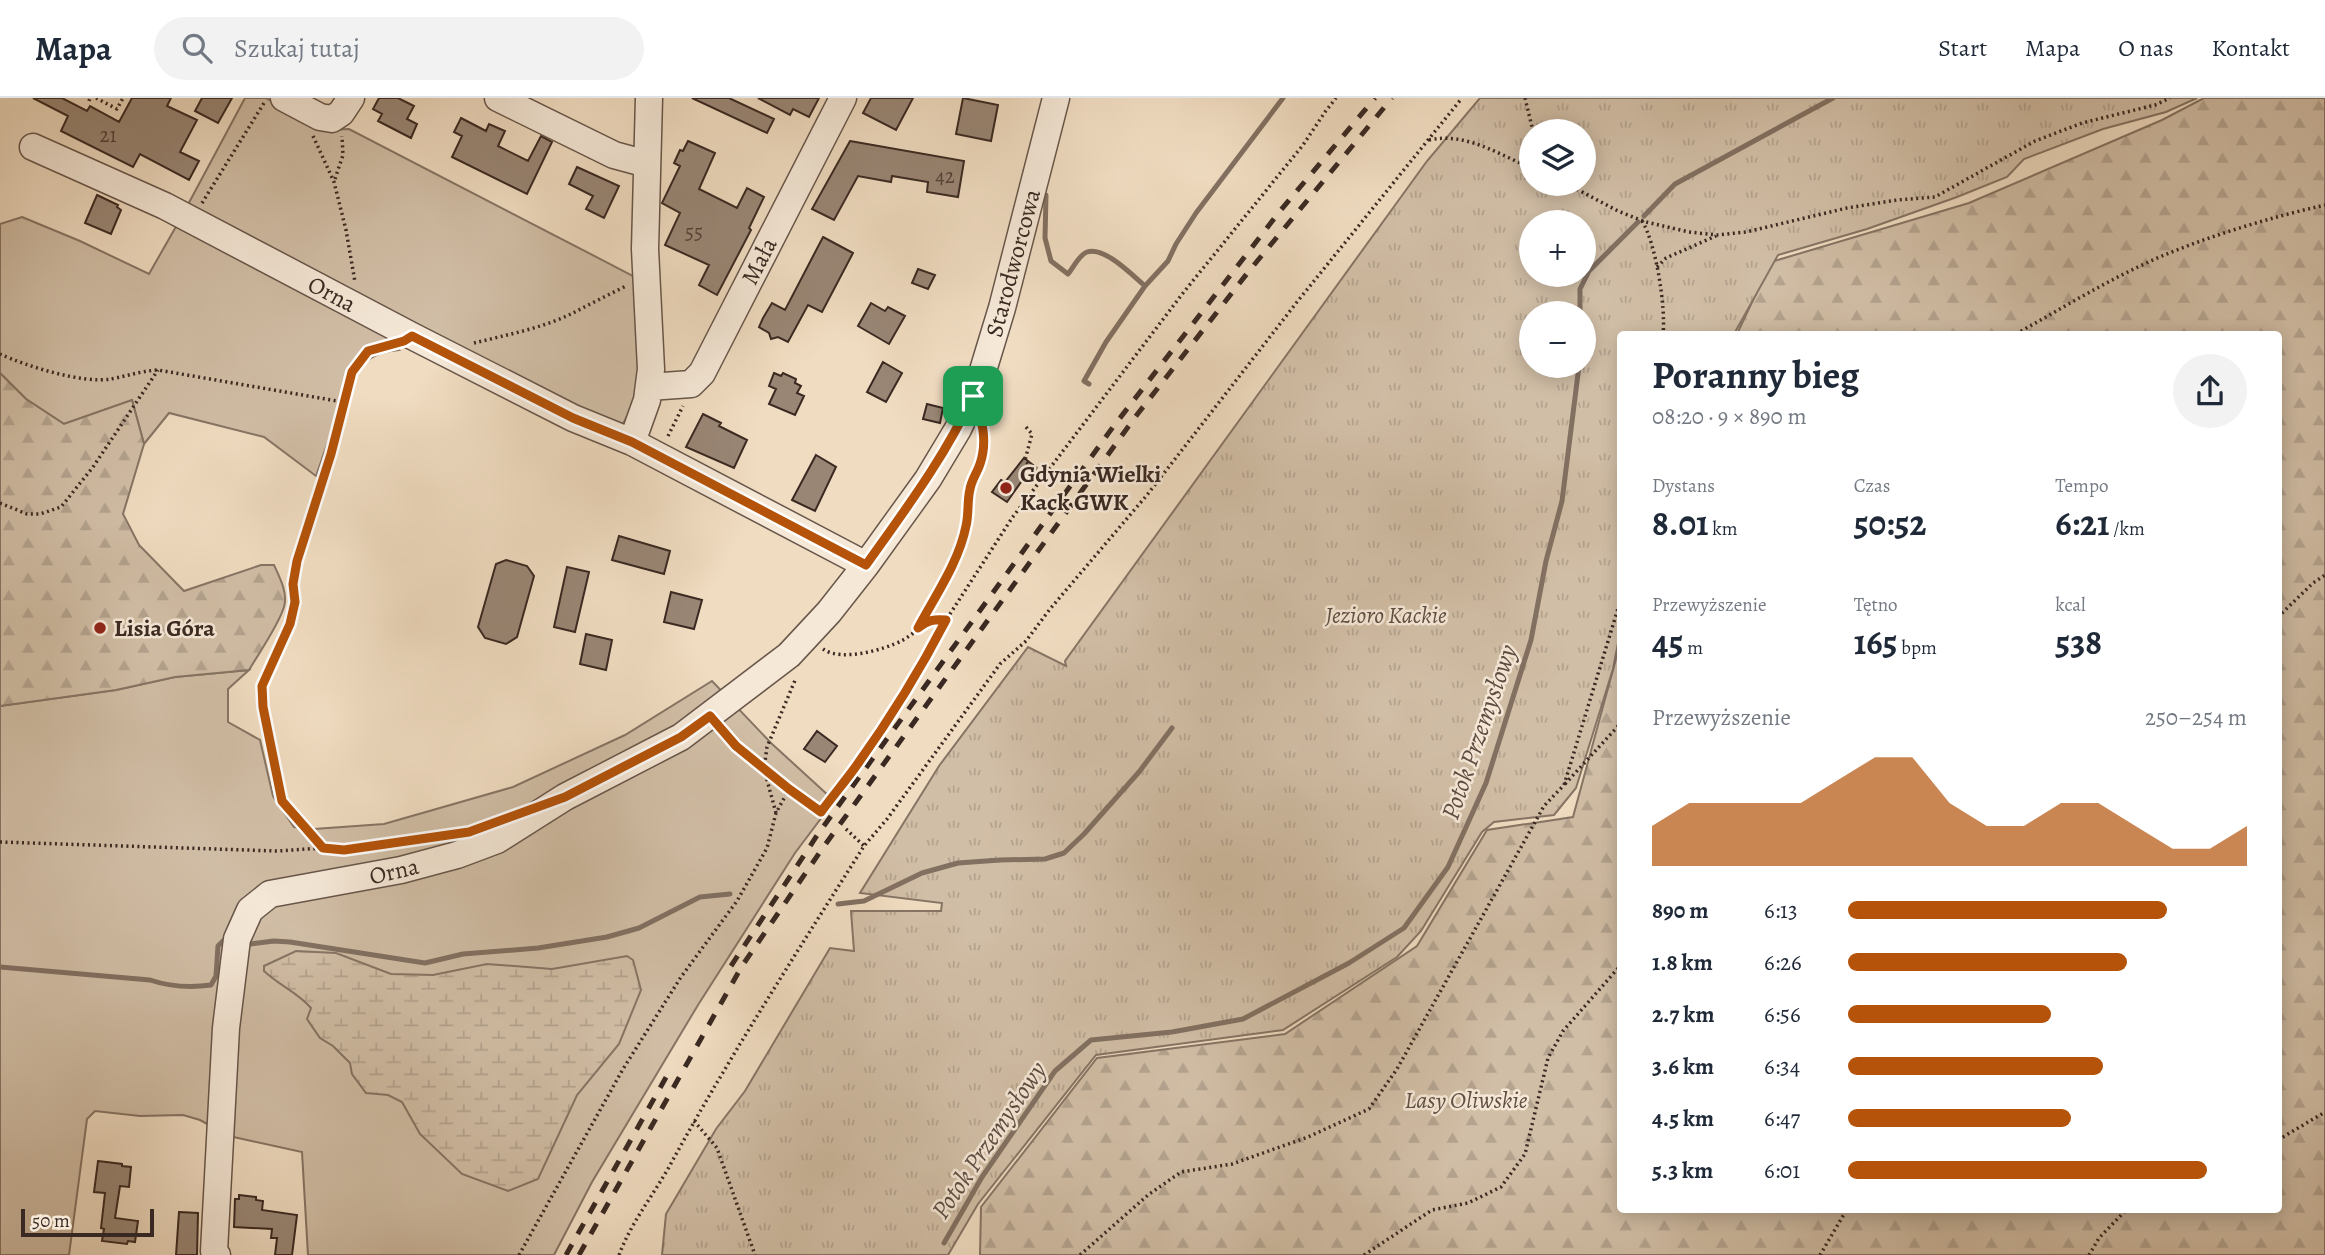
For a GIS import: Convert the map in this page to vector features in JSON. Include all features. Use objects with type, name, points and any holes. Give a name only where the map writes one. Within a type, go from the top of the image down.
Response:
[{"type":"street","points":[[498,98],[614,155],[647,164]]},
{"type":"street","points":[[632,442],[647,400],[651,369],[646,274],[649,98]]},
{"type":"street","name":"Mała","points":[[691,384],[702,373],[843,98]]},
{"type":"street","name":"Starodworcowa","points":[[866,565],[928,479],[958,429],[973,396],[1002,308],[1056,98]]},
{"type":"street","points":[[295,104],[320,117],[332,119],[346,106]]},
{"type":"street","name":"Orna","points":[[33,147],[165,206],[440,351],[573,418],[632,442],[866,565],[829,612],[789,655],[681,737],[565,797],[496,840],[457,855],[401,870],[343,883],[270,894],[250,910],[237,939],[226,1028],[214,1251],[217,1255]]},
{"type":"street","points":[[649,387],[691,384]]},
{"type":"path","points":[[96,98],[117,109],[123,98]]},
{"type":"path","points":[[192,220],[223,166],[268,98]]},
{"type":"path","points":[[710,716],[736,746],[822,813],[890,716],[946,620],[1012,518],[1183,293],[1303,145],[1336,98]]},
{"type":"path","points":[[619,1255],[626,1236],[662,1180],[694,1121],[864,846],[887,819],[1000,664],[1026,640],[1156,484],[1297,302],[1462,98]]},
{"type":"path","points":[[1525,98],[1529,119]]},
{"type":"path","points":[[1590,196],[1642,220],[1689,232],[1717,235],[1746,232],[1860,206],[1935,197],[2035,141],[2082,123],[2170,98]]},
{"type":"path","points":[[295,104],[334,181],[346,230],[357,307]]},
{"type":"path","points":[[334,181],[343,155],[346,106]]},
{"type":"path","points":[[1427,141],[1443,137],[1471,141],[1519,163]]},
{"type":"path","points":[[2021,331],[2163,256],[2280,215],[2325,205]]},
{"type":"path","points":[[1642,220],[1647,228],[1657,267],[1663,305],[1663,331]]},
{"type":"path","points":[[1657,267],[1666,258],[1717,235]]},
{"type":"path","points":[[440,351],[537,326],[573,313],[646,274]]},
{"type":"path","points":[[323,848],[282,801],[263,707],[262,686],[290,624],[295,602],[293,584],[297,561],[331,454],[352,372],[368,351],[404,341],[412,336]]},
{"type":"path","points":[[0,354],[19,363],[64,376],[108,380],[141,371],[159,370],[344,402]]},
{"type":"path","points":[[0,503],[27,514],[40,514],[61,507],[93,467],[159,370]]},
{"type":"path","points":[[670,462],[666,440],[690,392],[691,384]]},
{"type":"path","points":[[810,633],[820,648],[829,654],[858,654],[888,647],[913,634],[918,628],[958,553],[967,525],[967,499],[972,479],[981,464],[984,439],[982,419],[973,396]]},
{"type":"path","points":[[1026,427],[1032,434],[1032,439],[1025,460],[1029,466],[1047,471]]},
{"type":"path","points":[[2282,613],[2325,575]]},
{"type":"path","points":[[1564,785],[1617,612]]},
{"type":"path","points":[[918,628],[927,621],[946,620]]},
{"type":"path","points":[[776,813],[764,769],[767,747],[799,667]]},
{"type":"path","points":[[1080,1255],[1148,1195],[1181,1172],[1231,1164],[1308,1137],[1369,1109],[1397,1069],[1545,806],[1617,727]]},
{"type":"path","points":[[519,1255],[623,1069],[681,977],[737,901],[767,848],[776,813],[789,789]]},
{"type":"path","points":[[846,829],[864,846]]},
{"type":"path","points":[[0,842],[277,851],[323,848],[344,850],[434,838]]},
{"type":"path","points":[[1364,1255],[1432,1210],[1468,1203],[1501,1187],[1525,1154],[1548,1058],[1563,1031],[1617,968]]},
{"type":"path","points":[[2282,1138],[2325,1112]]},
{"type":"path","points":[[694,1121],[717,1148],[755,1255]]},
{"type":"path","points":[[1820,1255],[1845,1213]]},
{"type":"path","points":[[2089,1255],[2099,1238],[2123,1213]]},
{"type":"green space","points":[[245,98],[266,98],[325,130],[349,129],[635,277],[639,393],[622,426],[575,408],[185,210]]},
{"type":"green space","name":"Jezioro Kackie","points":[[1480,98],[2197,98],[2166,112],[2103,129],[2024,159],[2007,177],[1957,197],[1867,229],[1778,255],[1736,331],[1617,331],[1617,648],[1576,788],[1554,815],[1494,822],[1482,832],[1421,931],[1397,957],[1283,1030],[1096,1055],[978,1204],[948,1255],[662,1255],[666,1214],[716,1129],[745,1091],[830,948],[854,951],[851,911],[941,911],[942,903],[860,893],[939,766],[1028,647],[1066,666],[1065,661],[1427,161]]},
{"type":"green space","name":"Lasy Oliwskie","points":[[2204,98],[2325,98],[2325,1255],[980,1255],[981,1207],[1097,1058],[1285,1034],[1417,946],[1487,830],[1573,817],[1617,655],[1617,1213],[2282,1213],[2282,331],[1738,331],[1771,262],[1969,203],[2162,120]]},
{"type":"green space","points":[[22,217],[149,274],[178,223],[382,330],[399,350],[370,358],[359,370],[349,398],[340,397],[316,476],[264,437],[169,413],[144,444],[132,400],[64,424],[26,399],[0,373],[0,224]]},
{"type":"green space","points":[[0,373],[26,399],[64,424],[132,400],[144,444],[123,514],[139,545],[184,591],[261,565],[274,565],[284,591],[284,607],[249,670],[175,677],[116,690],[0,706]]},
{"type":"green space","points":[[249,670],[228,689],[228,722],[260,740],[273,796],[294,827],[314,829],[384,824],[513,787],[625,735],[712,681],[771,743],[829,796],[837,797],[795,853],[698,1005],[592,1182],[554,1255],[308,1255],[302,1152],[229,1136],[200,1120],[183,1115],[140,1116],[95,1111],[87,1119],[69,1255],[0,1255],[0,706],[116,690],[175,677]]},
{"type":"green space","points":[[296,951],[336,953],[391,974],[433,975],[487,964],[552,969],[627,956],[633,960],[641,990],[619,1044],[577,1095],[538,1179],[508,1191],[462,1174],[420,1134],[402,1102],[388,1095],[366,1093],[352,1074],[350,1063],[333,1046],[320,1038],[307,1019],[311,1008],[264,971],[264,966]]},
{"type":"building","points":[[33,98],[62,98],[87,111],[90,106],[119,122],[132,98],[171,98],[167,106],[197,120],[180,152],[199,161],[189,180],[140,154],[133,167],[61,131],[68,116]]},
{"type":"building","points":[[202,98],[232,98],[218,123],[195,111]]},
{"type":"building","points":[[379,98],[398,98],[414,106],[407,119],[417,124],[411,138],[378,121],[382,114],[373,109]]},
{"type":"building","points":[[692,98],[729,98],[774,119],[767,133]]},
{"type":"building","points":[[758,98],[819,98],[809,117],[793,109],[790,115]]},
{"type":"building","points":[[871,98],[913,98],[896,130],[863,113]]},
{"type":"building","points":[[963,98],[998,105],[991,141],[956,134]]},
{"type":"building","points":[[461,118],[486,131],[489,124],[505,131],[498,146],[528,161],[541,136],[552,142],[527,194],[452,157],[462,136],[454,132]]},
{"type":"building","points":[[688,141],[715,153],[699,189],[737,208],[747,188],[764,197],[749,228],[751,230],[717,295],[699,285],[709,265],[665,245],[680,213],[662,203],[680,166],[674,163]]},
{"type":"building","points":[[850,141],[964,161],[958,197],[927,192],[928,182],[892,176],[891,182],[858,176],[834,220],[812,209]]},
{"type":"building","points":[[577,167],[619,186],[604,218],[586,209],[593,196],[569,184]]},
{"type":"building","points":[[97,195],[118,205],[121,210],[111,234],[85,223]]},
{"type":"building","points":[[823,237],[853,253],[822,312],[808,305],[788,342],[778,337],[771,339],[769,333],[759,327],[763,318],[772,303],[785,310]]},
{"type":"building","points":[[918,269],[935,275],[928,289],[912,283]]},
{"type":"building","points":[[871,303],[885,311],[888,307],[905,316],[889,344],[858,326]]},
{"type":"building","points":[[883,362],[902,373],[886,402],[867,392]]},
{"type":"building","points":[[774,373],[781,376],[783,373],[796,379],[795,383],[801,386],[797,393],[804,396],[795,415],[769,404],[776,389],[769,386]]},
{"type":"building","points":[[927,404],[943,408],[940,423],[923,419]]},
{"type":"building","points":[[703,414],[721,423],[719,426],[747,440],[734,468],[686,447]]},
{"type":"building","points":[[816,455],[836,467],[815,511],[792,500]]},
{"type":"building","name":"Gdynia Wielki Kack GWK","points":[[1024,458],[1033,465],[1007,502],[992,492],[1001,480],[1005,482]]},
{"type":"building","points":[[619,536],[670,551],[664,574],[612,560]]},
{"type":"building","points":[[506,560],[527,566],[534,576],[517,637],[506,644],[485,638],[478,627],[496,564]]},
{"type":"building","points":[[567,567],[589,572],[575,632],[554,627]]},
{"type":"building","points":[[671,592],[702,600],[694,629],[664,622]]},
{"type":"building","points":[[586,634],[612,640],[606,670],[580,664]]},
{"type":"building","points":[[817,731],[837,746],[825,762],[804,749]]},
{"type":"building","points":[[98,1161],[131,1167],[129,1187],[120,1186],[115,1218],[138,1221],[135,1242],[128,1241],[127,1244],[102,1241],[105,1193],[94,1192]]},
{"type":"building","points":[[239,1195],[256,1197],[256,1200],[263,1201],[262,1210],[297,1215],[292,1255],[275,1255],[277,1238],[271,1238],[272,1229],[234,1227],[235,1199],[239,1199]]},
{"type":"building","points":[[179,1212],[198,1213],[197,1255],[176,1255]]},
{"type":"waterway","points":[[1089,384],[1084,381],[1106,342],[1145,286],[1168,261],[1196,213],[1283,98]]},
{"type":"waterway","name":"Potok Przemysłowy","points":[[1644,216],[1675,184],[1833,98]]},
{"type":"waterway","points":[[1046,195],[1045,238],[1051,261],[1068,274],[1084,254],[1094,251],[1118,263],[1145,286]]},
{"type":"waterway","name":"Potok Przemysłowy","points":[[1580,301],[1580,289],[1589,271],[1638,222]]},
{"type":"waterway","name":"Potok Przemysłowy","points":[[944,1243],[982,1177],[1055,1071],[1091,1040],[1172,1032],[1243,1019],[1349,963],[1404,928],[1448,867],[1486,783],[1531,640],[1546,561],[1562,501],[1577,378]]},
{"type":"waterway","points":[[838,904],[864,901],[922,873],[958,863],[1045,859],[1064,853],[1139,772],[1172,728]]},
{"type":"waterway","points":[[250,944],[290,942],[425,963],[463,954],[538,948],[607,937],[639,928],[700,897],[730,894]]},
{"type":"waterway","points":[[0,967],[150,980],[180,986],[211,985],[216,976],[218,946],[223,941]]},
{"type":"railway","points":[[731,966],[818,834],[1113,427],[1280,211],[1375,98]]},
{"type":"railway","points":[[579,1255],[742,966],[822,849],[1136,416],[1249,271],[1392,98]]},
{"type":"railway","points":[[566,1255],[669,1072]]},
{"type":"place","name":"Gdynia Wielki Kack GWK","points":[[1006,488]]},
{"type":"place","name":"Lisia Góra","points":[[100,628]]},
{"type":"route","points":[[412,336],[573,418],[632,442],[866,565],[928,479],[958,429],[973,396],[982,419],[984,439],[981,464],[972,479],[967,499],[967,525],[958,553],[918,628],[934,619],[946,620],[890,716],[821,812],[736,746],[710,716],[681,737],[565,797],[469,832],[344,850],[323,848],[282,801],[263,707],[262,686],[290,624],[295,602],[293,584],[297,561],[331,454],[352,372],[368,351],[404,341],[412,336]]}]
